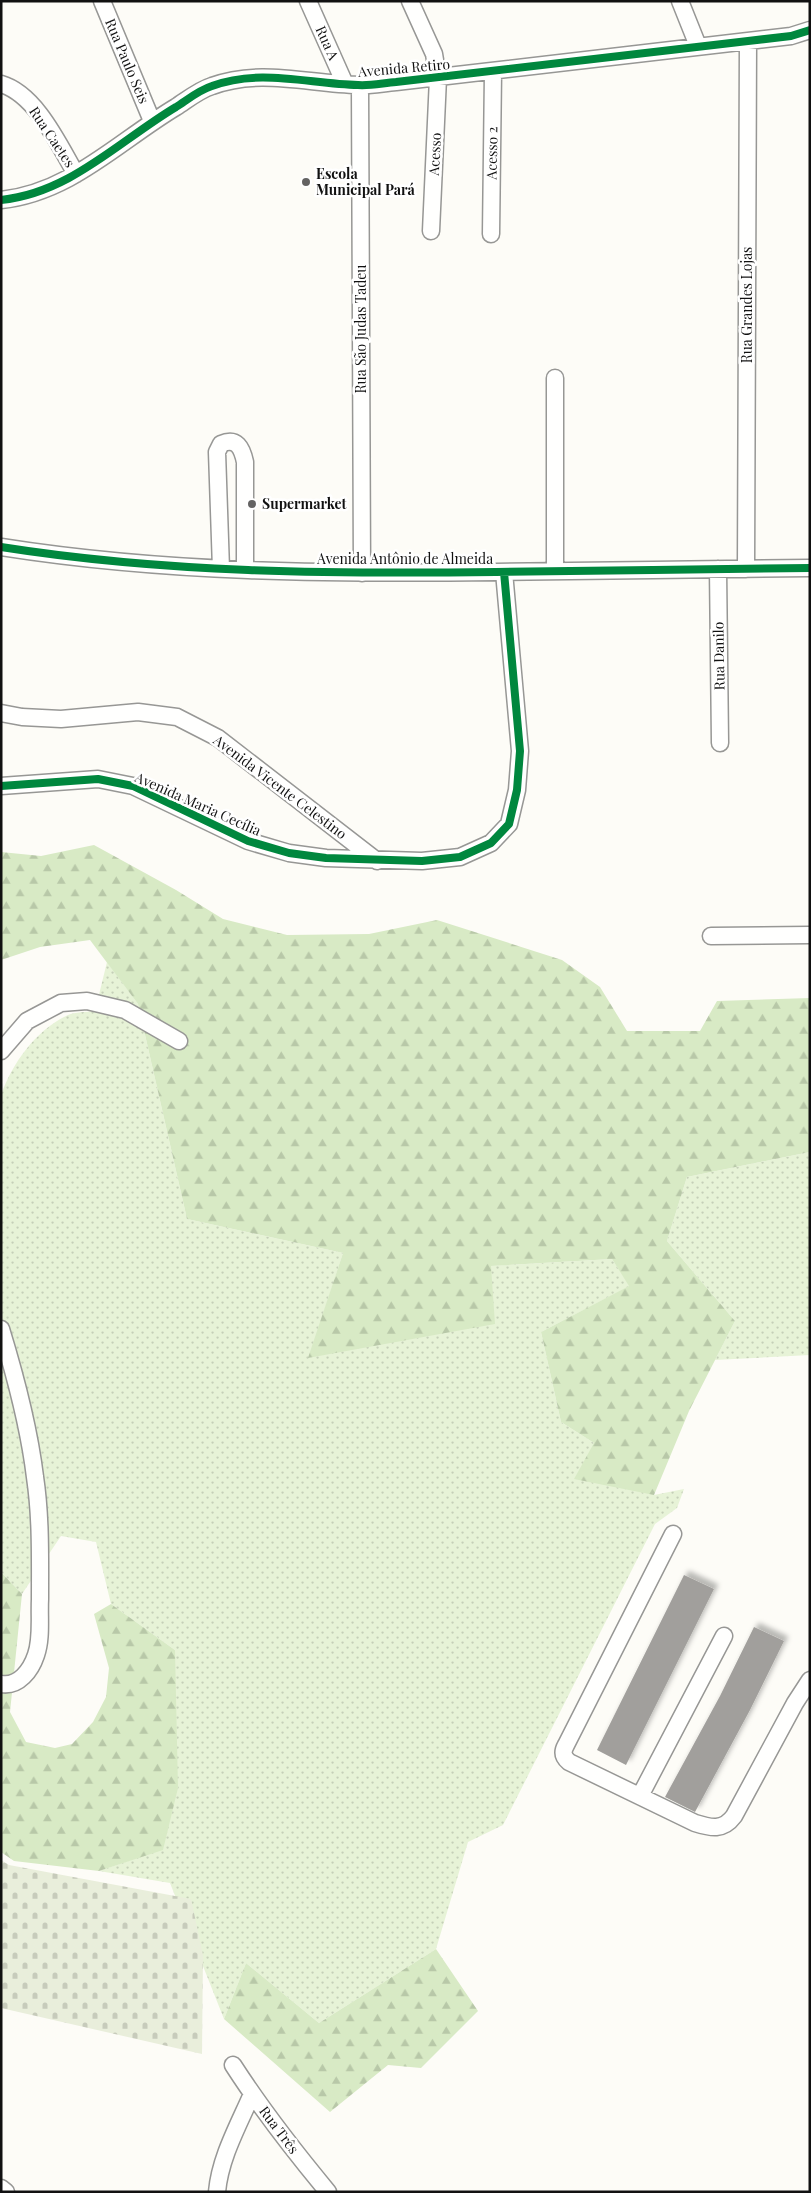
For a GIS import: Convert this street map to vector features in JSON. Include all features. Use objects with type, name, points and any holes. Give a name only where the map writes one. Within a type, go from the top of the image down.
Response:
[{"type":"street","name":"Rua Paulo Seis","points":[[102,1],[152,121]]},
{"type":"street","name":"Rua A","points":[[308,1],[352,85]]},
{"type":"street","name":"Acesso","points":[[410,1],[434,54],[438,78],[431,231]]},
{"type":"street","points":[[680,1],[698,46]]},
{"type":"street","name":"Avenida Retiro","points":[[1,200],[15,199],[52,187],[76,174],[152,121],[210,86],[241,78],[275,77],[352,85],[438,78],[791,36],[810,30]]},
{"type":"street","name":"Rua Grandes Lojas","points":[[746,569],[748,41]]},
{"type":"street","name":"Acesso 2","points":[[491,234],[493,72]]},
{"type":"street","name":"Rua Caetes","points":[[1,84],[19,94],[32,105],[76,174]]},
{"type":"street","name":"Rua São Judas Tadeu","points":[[352,85],[362,573]]},
{"type":"street","points":[[555,378],[555,571]]},
{"type":"street","points":[[220,569],[218,452],[221,444],[228,441],[240,446],[245,462],[245,569]]},
{"type":"street","name":"Avenida Antônio de Almeida","points":[[1,547],[78,559],[162,567],[362,573],[810,568]]},
{"type":"street","name":"Rua Danilo","points":[[718,569],[720,743]]},
{"type":"street","name":"Avenida Maria Cecília","points":[[1,786],[98,779],[133,786],[248,841],[289,853],[326,858],[377,861],[422,861],[460,857],[492,843],[509,824],[517,790],[520,750],[504,572]]},
{"type":"street","name":"Avenida Vicente Celestino","points":[[1,713],[22,717],[61,719],[138,712],[176,717],[218,738],[377,861]]},
{"type":"street","points":[[711,936],[810,935]]},
{"type":"street","points":[[1,1051],[27,1021],[61,1003],[88,1001],[125,1010],[179,1041]]},
{"type":"street","points":[[1,1329],[18,1387],[36,1477],[40,1554],[40,1630],[37,1653],[30,1670],[16,1682],[1,1684]]},
{"type":"street","points":[[673,1534],[564,1750],[565,1759],[702,1825],[716,1828],[727,1824],[734,1816],[794,1703],[810,1680]]},
{"type":"street","points":[[640,1796],[724,1636]]},
{"type":"street","name":"Rua Três","points":[[233,2065],[294,2151],[328,2192]]},
{"type":"street","points":[[217,2192],[219,2176],[226,2154],[252,2094]]},
{"type":"street","points":[[1,2188],[6,2192]]},
{"type":"green space","points":[[94,845],[176,890],[223,919],[287,935],[369,934],[437,920],[562,960],[600,987],[627,1031],[700,1031],[717,1001],[810,998],[810,1152],[687,1177],[667,1241],[735,1321],[689,1411],[654,1495],[574,1479],[594,1443],[561,1422],[541,1332],[629,1286],[612,1259],[491,1266],[495,1324],[308,1358],[343,1253],[187,1219],[138,1004],[90,940],[40,947],[1,960],[1,852],[41,856]]},
{"type":"green space","points":[[107,962],[138,1004],[187,1219],[343,1253],[309,1358],[490,1266],[612,1259],[630,1286],[541,1332],[561,1422],[594,1443],[654,1495],[684,1489],[677,1508],[655,1524],[503,1825],[468,1842],[436,1949],[319,2023],[246,1963],[224,2019],[170,1883],[99,1871],[163,1849],[175,1650],[111,1604],[96,1542],[61,1536],[22,1594],[1,1572],[1,1095],[19,1059],[46,1029],[68,1015],[95,1011]]},
{"type":"green space","points":[[810,1152],[810,1355],[715,1360],[735,1321],[667,1241],[687,1177]]},
{"type":"green space","points":[[1,1572],[22,1594],[10,1712],[26,1742],[55,1748],[72,1744],[93,1722],[106,1697],[109,1668],[94,1614],[111,1604],[175,1650],[178,1788],[163,1850],[99,1871],[14,1861],[1,1852]]},
{"type":"green space","points":[[1,1860],[9,1865],[191,1899],[203,1955],[202,2054],[1,2008]]},
{"type":"green space","points":[[436,1949],[478,2011],[421,2068],[388,2065],[330,2112],[224,2019],[246,1963],[319,2023]]},
{"type":"building","points":[[684,1575],[714,1589],[626,1765],[597,1750]]},
{"type":"building","points":[[754,1627],[784,1641],[750,1710],[695,1812],[665,1797],[720,1696]]},
{"type":"cycle path","points":[[1,200],[26,195],[72,176],[93,164],[155,120],[198,93],[207,88],[230,81],[248,78],[285,78],[340,84],[372,85],[791,36],[810,30]]},
{"type":"cycle path","points":[[1,547],[63,556],[186,567],[310,572],[434,573],[810,568]]},
{"type":"cycle path","points":[[1,786],[98,779],[133,786],[248,841],[289,853],[326,858],[422,861],[460,857],[491,843],[509,824],[517,790],[520,751],[504,572]]},
{"type":"place","name":"Escola Municipal Pará","points":[[306,182]]},
{"type":"place","name":"Supermarket","points":[[252,504]]}]
